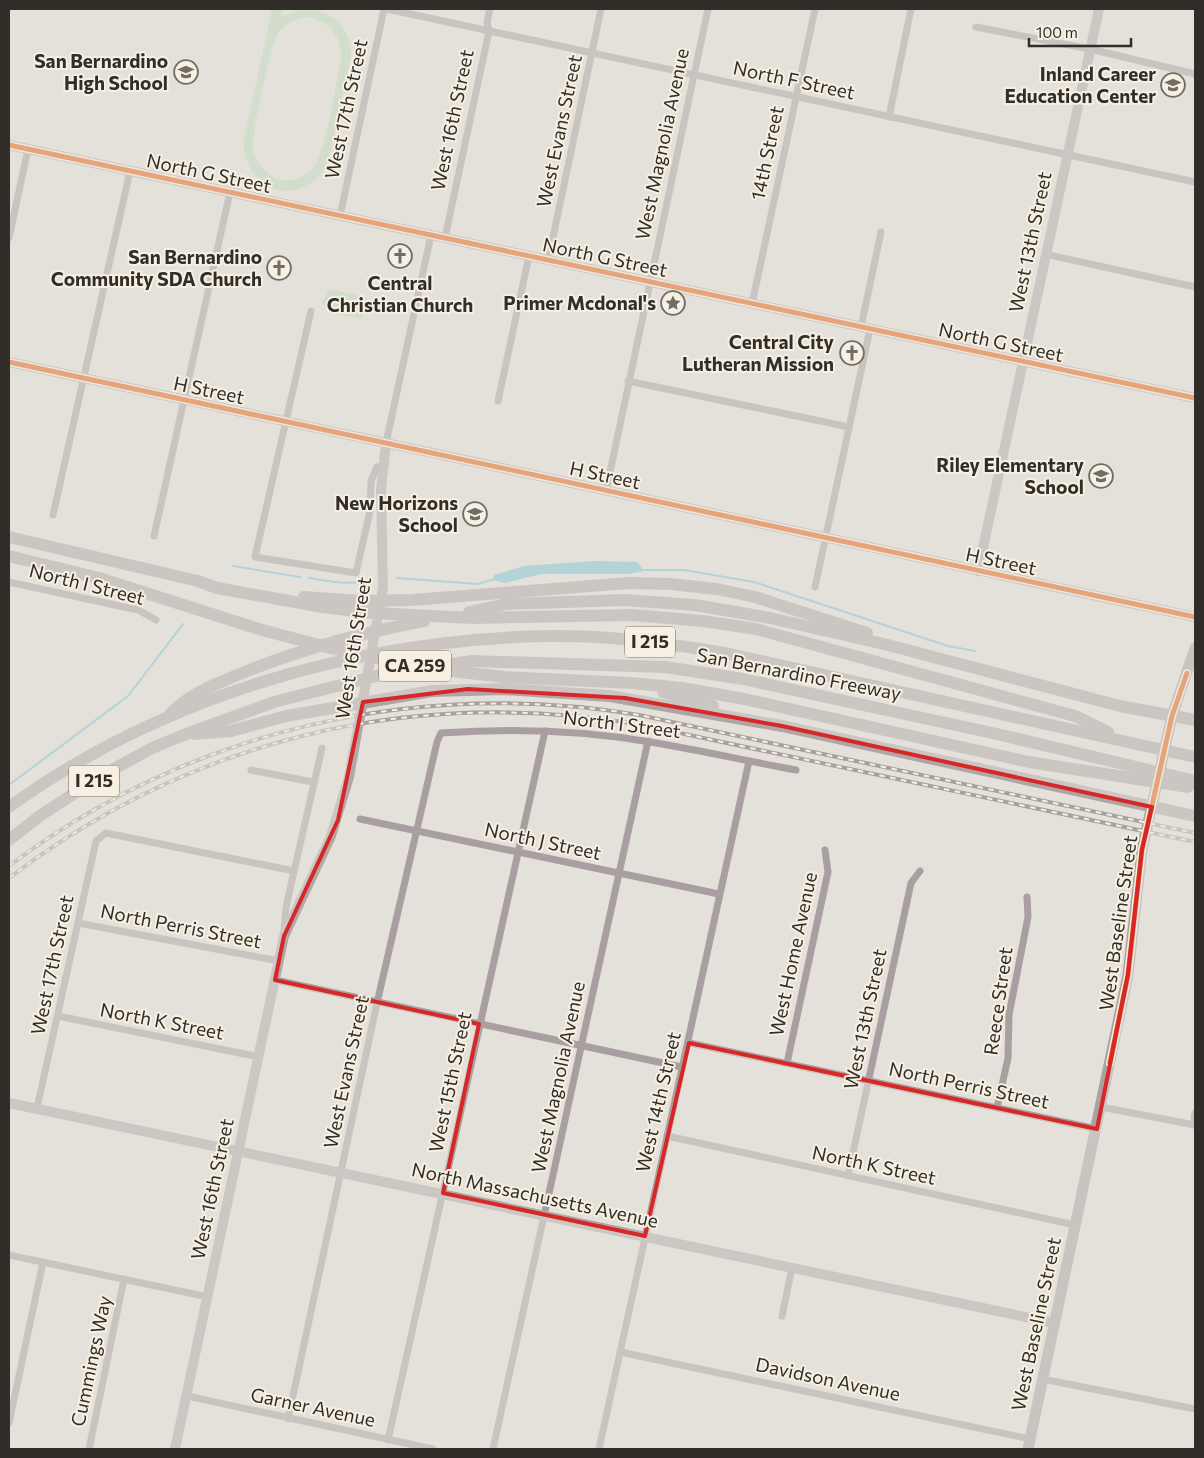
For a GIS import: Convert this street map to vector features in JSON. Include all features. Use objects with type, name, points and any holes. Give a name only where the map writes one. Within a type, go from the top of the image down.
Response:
[{"type":"highway","points":[[9,537],[198,581],[307,597],[361,601],[412,600],[629,583],[670,584],[717,589],[755,596],[880,637],[884,644]]},
{"type":"highway","name":"CA 259","points":[[9,556],[99,578],[262,630],[342,651],[414,666],[504,677],[632,683]]},
{"type":"highway","points":[[198,581],[217,588],[373,613],[473,618],[632,615],[703,620],[756,629],[1075,716],[1131,742]]},
{"type":"highway","points":[[170,715],[185,698],[276,659],[360,634],[507,604],[624,600],[696,605],[770,618],[884,644],[1171,722],[1195,720]]},
{"type":"highway","name":"San Bernardino Freeway","points":[[9,808],[84,760],[170,715],[253,686],[318,666],[368,655],[489,639],[550,636],[665,643],[725,653],[1195,757]]},
{"type":"highway","name":"San Bernardino Freeway","points":[[9,840],[42,815],[101,776],[152,748],[186,734],[274,702],[384,674],[472,661],[618,664],[665,667],[743,679],[996,734],[1195,781]]},
{"type":"highway","points":[[632,683],[782,726]]},
{"type":"highway","points":[[632,683],[682,688],[744,699],[1029,762],[1195,788]]},
{"type":"highway","points":[[186,734],[231,731],[286,716],[423,692],[468,689],[544,691],[625,698],[782,726],[1195,816]]},
{"type":"main road","name":"West Baseline Street","points":[[1029,1444],[1128,975],[1142,850],[1171,722],[1195,648]]},
{"type":"street","name":"North F Street","points":[[385,9],[1195,182]]},
{"type":"street","name":"West 17th Street","points":[[340,216],[385,9]]},
{"type":"street","name":"West 16th Street","points":[[445,238],[488,31],[487,22],[490,9]]},
{"type":"street","name":"West Evans Street","points":[[548,260],[602,9]]},
{"type":"street","name":"West Magnolia Avenue","points":[[606,491],[708,9]]},
{"type":"street","name":"14th Street","points":[[752,304],[815,9]]},
{"type":"street","points":[[889,116],[911,9]]},
{"type":"street","name":"West 13th Street","points":[[978,571],[1099,9]]},
{"type":"street","points":[[976,27],[1090,49],[1195,74]]},
{"type":"street","name":"North G Street","points":[[9,145],[1195,398]]},
{"type":"street","points":[[9,238],[28,149]]},
{"type":"street","points":[[53,515],[130,171]]},
{"type":"street","points":[[154,536],[230,192]]},
{"type":"street","points":[[815,587],[849,427],[881,232]]},
{"type":"street","name":"West 16th Street","points":[[284,936],[331,836],[349,777],[381,604],[383,466],[386,443],[431,236]]},
{"type":"street","points":[[1045,254],[1195,288]]},
{"type":"street","points":[[498,402],[530,256]]},
{"type":"street","points":[[310,311],[255,557],[356,573],[370,511],[371,481],[375,469],[383,466]]},
{"type":"street","name":"H Street","points":[[9,362],[1195,617]]},
{"type":"street","points":[[628,381],[849,427]]},
{"type":"street","name":"North I Street","points":[[9,582],[138,610],[156,620]]},
{"type":"street","name":"North I Street","points":[[441,733],[488,730],[544,731],[648,741],[796,770]]},
{"type":"street","name":"West 15th Street","points":[[388,1440],[544,731]]},
{"type":"street","name":"West Evans Street","points":[[288,1419],[377,1003],[437,742],[441,733]]},
{"type":"street","name":"West Magnolia Avenue","points":[[492,1449],[648,741]]},
{"type":"street","name":"West 16th Street","points":[[175,1449],[284,936],[286,907],[322,748]]},
{"type":"street","name":"West 14th Street","points":[[599,1449],[749,761]]},
{"type":"street","points":[[251,770],[314,782]]},
{"type":"street","name":"North J Street","points":[[360,819],[719,894]]},
{"type":"street","name":"West 17th Street","points":[[37,1108],[96,841],[106,833],[294,871]]},
{"type":"street","name":"West Home Avenue","points":[[787,1063],[828,872],[825,850]]},
{"type":"street","name":"West 13th Street","points":[[848,1176],[911,883],[920,871]]},
{"type":"street","name":"Reece Street","points":[[997,1108],[1008,1058],[1009,1015],[1028,917],[1027,897]]},
{"type":"street","name":"North Perris Street","points":[[78,923],[279,960]]},
{"type":"street","points":[[274,980],[682,1067]]},
{"type":"street","name":"North K Street","points":[[58,1016],[259,1057]]},
{"type":"street","name":"North Perris Street","points":[[689,1043],[1097,1129]]},
{"type":"street","name":"North Massachusetts Avenue","points":[[9,1102],[1054,1323]]},
{"type":"street","points":[[1101,1107],[1194,1125],[1195,1113]]},
{"type":"street","name":"North K Street","points":[[667,1136],[1075,1225]]},
{"type":"street","points":[[9,1255],[208,1296]]},
{"type":"street","points":[[9,1423],[43,1262]]},
{"type":"street","points":[[782,1316],[792,1268]]},
{"type":"street","name":"Cummings Way","points":[[89,1449],[124,1279]]},
{"type":"street","name":"Davidson Avenue","points":[[620,1352],[1029,1444]]},
{"type":"street","points":[[1042,1379],[1195,1409]]},
{"type":"street","name":"Garner Avenue","points":[[187,1396],[433,1449]]},
{"type":"highlighted area","points":[[468,689],[625,698],[782,726],[1152,807],[1142,850],[1128,975],[1097,1129],[689,1043],[645,1236],[443,1193],[479,1024],[275,980],[284,936],[338,820],[363,702]]},
{"type":"green space","points":[[272,9],[282,9],[281,17],[293,12],[318,11],[338,21],[345,30],[351,55],[330,154],[321,173],[310,184],[295,190],[288,191],[273,188],[260,180],[251,170],[243,143]],"holes":[[[307,17],[315,19],[332,30],[339,42],[341,57],[331,113],[319,156],[312,169],[297,179],[280,180],[271,176],[258,162],[253,148],[262,90],[278,33],[295,20]]]},
{"type":"green space","points":[[330,289],[367,297],[362,319],[330,313],[322,302]]},
{"type":"water","points":[[594,561],[637,562],[644,571],[628,574],[541,574],[505,583],[492,580],[494,575],[524,566]]},
{"type":"waterway","points":[[233,566],[300,577]]},
{"type":"waterway","points":[[644,570],[684,570],[754,582],[948,646],[975,651]]},
{"type":"waterway","points":[[309,578],[347,583],[369,580]]},
{"type":"waterway","points":[[397,578],[477,584],[492,580]]},
{"type":"waterway","points":[[9,785],[128,696],[183,624]]},
{"type":"railway","points":[[9,866],[79,819],[152,780],[229,749],[308,726],[390,711],[472,704],[556,705],[639,715],[1195,833]]},
{"type":"railway","points":[[9,878],[79,830],[152,790],[228,758],[306,735],[387,720],[469,713],[552,714],[637,724],[1195,842]]},
{"type":"cycle path","points":[[9,145],[1195,398]]},
{"type":"cycle path","points":[[9,362],[1195,617]]},
{"type":"cycle path","points":[[1110,1063],[1128,975],[1142,850],[1172,716],[1187,673]]},
{"type":"place","name":"San Bernardino High School","points":[[186,72]]},
{"type":"place","name":"Inland Career Education Center","points":[[1173,85]]},
{"type":"place","name":"Central Christian Church","points":[[400,256]]},
{"type":"place","name":"San Bernardino Community SDA Church","points":[[279,268]]},
{"type":"place","name":"Primer Mcdonal's","points":[[673,303]]},
{"type":"place","name":"Central City Lutheran Mission","points":[[852,353]]},
{"type":"place","name":"Riley Elementary School","points":[[1101,476]]},
{"type":"place","name":"New Horizons School","points":[[475,514]]}]
